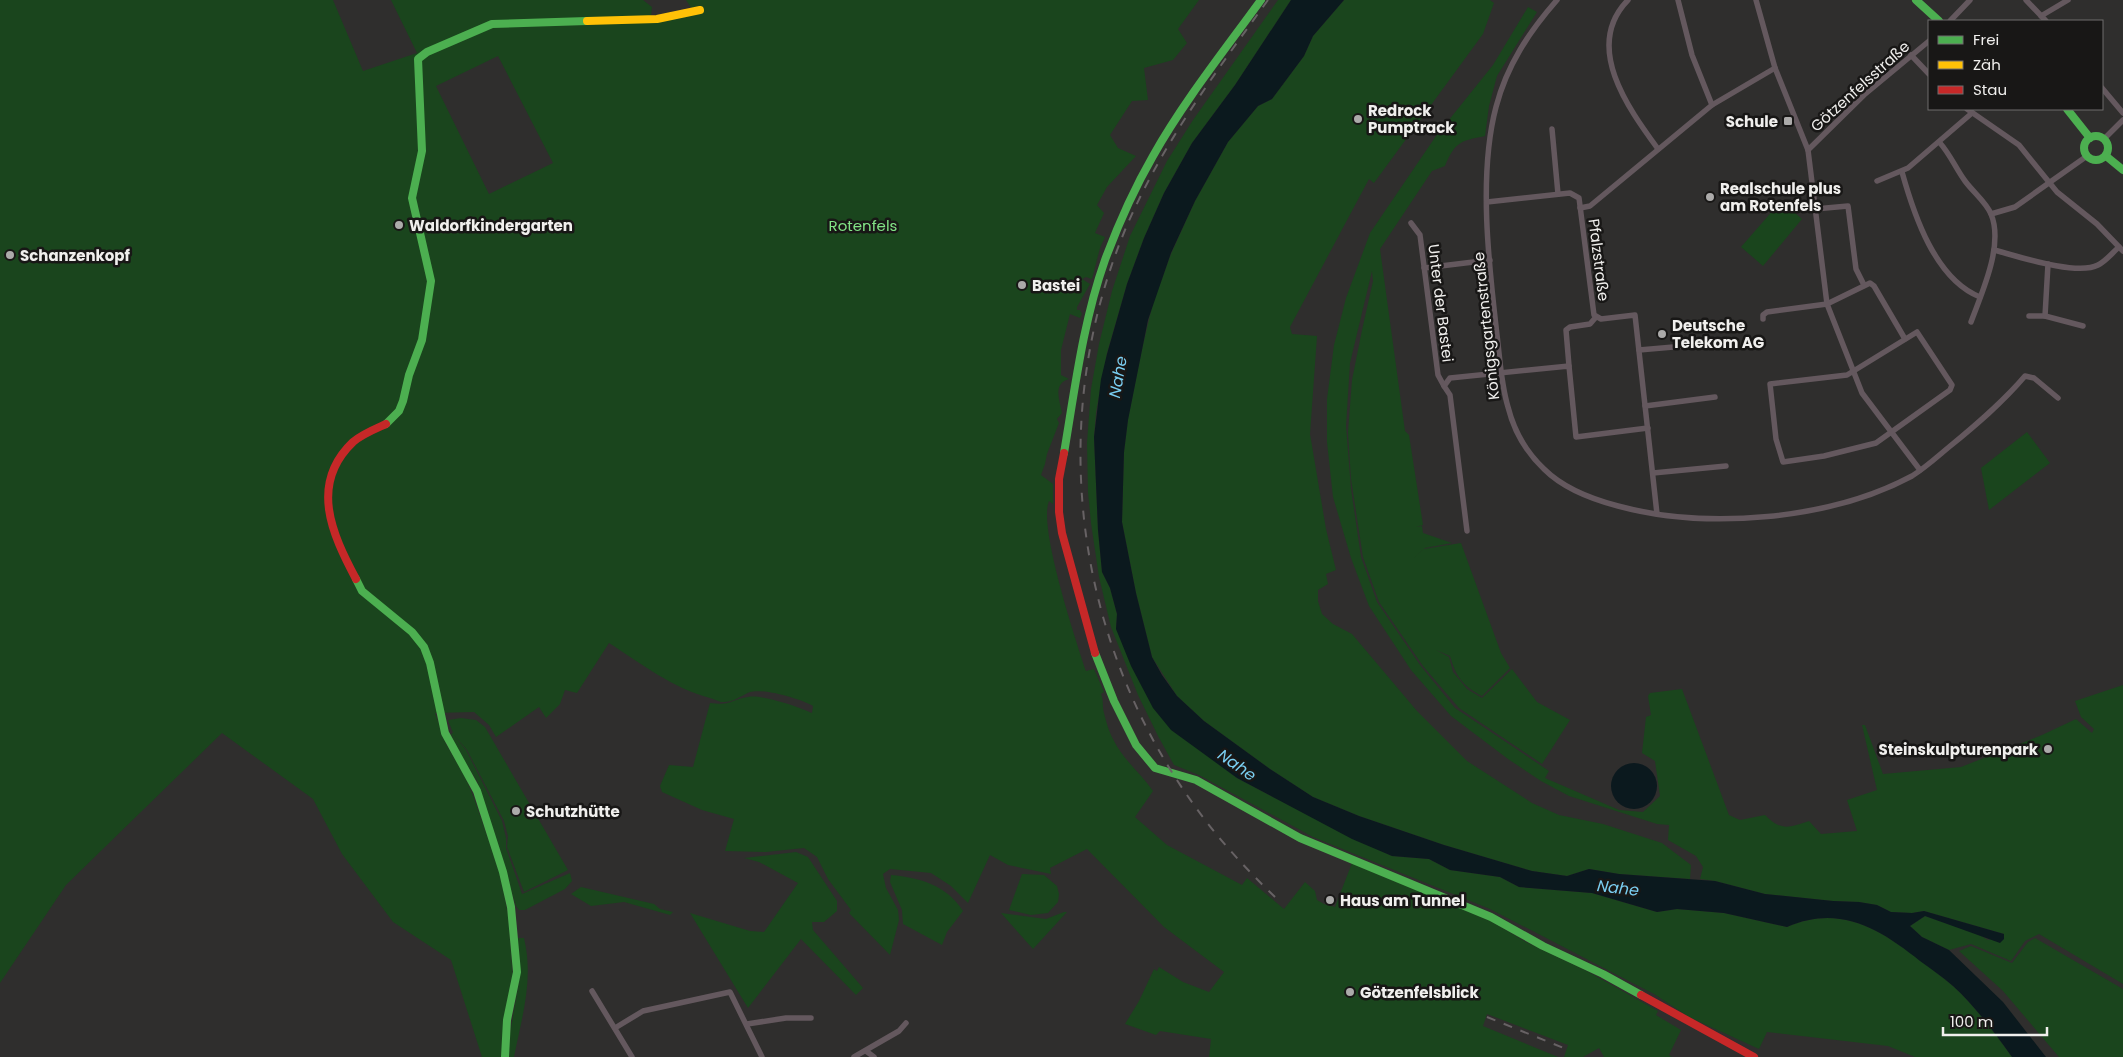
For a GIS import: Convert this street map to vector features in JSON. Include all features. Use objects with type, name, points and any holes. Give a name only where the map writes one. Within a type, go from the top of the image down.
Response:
[{"type":"main road","points":[[1261,0],[1173,122],[1152,157],[1122,218],[1105,260],[1089,314],[1064,441],[1059,479],[1059,512],[1062,532],[1085,618],[1106,685],[1136,745],[1155,768],[1196,780],[1300,838],[1491,917],[1543,946],[1604,974],[1718,1039],[1754,1057]]},
{"type":"main road","points":[[1916,0],[1938,20]]},
{"type":"main road","points":[[504,1057],[507,1020],[517,972],[511,907],[501,866],[474,785],[445,733],[430,663],[424,648],[412,632],[362,591],[338,546],[328,512],[328,485],[333,470],[342,455],[360,436],[392,419],[402,406],[409,375],[422,340],[430,274],[412,198],[422,151],[422,114],[418,59],[427,52],[492,24],[657,18],[700,10]]},
{"type":"main road","points":[[2068,110],[2090,138]]},
{"type":"main road","points":[[2097,136],[2104,139],[2109,148],[2106,156],[2097,160],[2087,156],[2084,147],[2090,138],[2097,136]]},
{"type":"main road","points":[[2106,156],[2123,170]]},
{"type":"street","name":"Königsgartenstraße","points":[[1557,0],[1524,41],[1506,73],[1492,126],[1487,202],[1490,260],[1502,372],[1508,407],[1514,427],[1522,442],[1532,458],[1546,471],[1574,491],[1594,500],[1636,511],[1685,517],[1738,519],[1786,514],[1854,499],[1880,490],[1920,470],[2002,403],[2025,376],[2034,378],[2058,398]]},
{"type":"street","points":[[1628,0],[1620,8],[1610,26],[1608,47],[1611,66],[1634,114],[1658,150]]},
{"type":"street","points":[[1678,0],[1692,55],[1712,105]]},
{"type":"street","points":[[1756,0],[1775,68],[1808,150],[1827,304],[1862,394],[1920,470]]},
{"type":"street","points":[[1951,20],[1970,0]]},
{"type":"street","points":[[2026,0],[2044,19],[2068,0]]},
{"type":"street","name":"Götzenfelsstraße","points":[[1808,150],[1864,95],[1928,43]]},
{"type":"street","points":[[1911,55],[1928,73]]},
{"type":"street","name":"Pfalzstraße","points":[[1657,514],[1635,315],[1602,319],[1596,317],[1592,303],[1580,208],[1590,206],[1712,105],[1775,68]]},
{"type":"street","points":[[2103,89],[2123,113]]},
{"type":"street","points":[[1877,181],[1902,172],[1940,143],[1970,111],[2020,146],[2057,192],[2097,224],[2121,249],[2094,267],[2048,264],[1994,250]]},
{"type":"street","points":[[2104,139],[2123,120]]},
{"type":"street","points":[[1552,129],[1558,194]]},
{"type":"street","points":[[1940,143],[1991,214],[1995,231],[1994,250],[1971,322]]},
{"type":"street","points":[[1991,214],[2015,207],[2087,156]]},
{"type":"street","points":[[1902,172],[1916,218],[1930,247],[1958,283],[1966,290],[1980,297]]},
{"type":"street","points":[[1487,202],[1574,193],[1579,198],[1580,208]]},
{"type":"street","points":[[1814,209],[1848,206],[1856,270],[1864,285]]},
{"type":"street","name":"Unter der Bastei","points":[[1411,223],[1420,235],[1438,375],[1450,395],[1468,531]]},
{"type":"street","points":[[1424,268],[1490,260]]},
{"type":"street","points":[[2045,316],[2048,264]]},
{"type":"street","points":[[1763,319],[1763,315],[1767,312],[1827,304],[1870,283],[1874,286],[1905,339]]},
{"type":"street","points":[[2029,316],[2045,316],[2083,326]]},
{"type":"street","points":[[1596,317],[1590,324],[1570,327],[1566,330],[1576,437],[1648,428]]},
{"type":"street","points":[[1917,332],[1952,388],[1871,445],[1787,462],[1783,462],[1780,459],[1770,384],[1838,377],[1852,372],[1905,339],[1917,332]]},
{"type":"street","points":[[1639,350],[1685,346],[1700,342]]},
{"type":"street","name":"Unter der Bastei","points":[[1444,386],[1450,378],[1569,366]]},
{"type":"street","points":[[1645,406],[1715,398]]},
{"type":"street","points":[[1653,473],[1726,466]]},
{"type":"street","points":[[592,991],[632,1057]]},
{"type":"street","points":[[615,1028],[643,1011],[730,992],[762,1057]]},
{"type":"street","points":[[747,1024],[786,1018],[811,1018]]},
{"type":"street","points":[[854,1057],[899,1031],[906,1023]]},
{"type":"street","points":[[866,1051],[874,1057]]},
{"type":"green space","name":"Rotenfels","points":[[0,0],[333,0],[363,71],[417,53],[391,0],[643,0],[652,7],[651,16],[692,9],[686,0],[1199,0],[1178,29],[1187,43],[1173,60],[1144,68],[1148,100],[1132,101],[1110,135],[1118,148],[1136,156],[1107,187],[1097,205],[1104,213],[1095,233],[1105,237],[1100,248],[1092,279],[1086,277],[1082,279],[1090,284],[1077,307],[1077,310],[1080,310],[1082,314],[1080,318],[1070,314],[1061,350],[1061,375],[1069,379],[1060,385],[1058,393],[1062,413],[1057,419],[1059,423],[1041,475],[1053,484],[1053,504],[1049,501],[1047,514],[1053,558],[1086,671],[1094,669],[1104,692],[1101,694],[1104,713],[1110,733],[1117,747],[1153,791],[1135,817],[1167,845],[1242,885],[1247,878],[1284,909],[1305,882],[1315,891],[1317,900],[1335,907],[1352,863],[1491,921],[1526,942],[1585,970],[1658,1011],[1656,1015],[1681,1030],[1669,1055],[1672,1057],[1604,1057],[1599,1048],[1583,1057],[1564,1057],[1568,1045],[1487,1014],[1483,1026],[1558,1057],[1209,1057],[1211,1039],[1160,1031],[1156,1035],[1125,1024],[1139,1001],[1154,969],[1157,971],[1159,967],[1183,982],[1209,992],[1224,972],[1164,927],[1087,849],[1050,868],[1051,874],[1008,865],[990,855],[968,903],[951,886],[931,873],[890,869],[883,874],[886,888],[898,910],[899,920],[890,955],[849,913],[851,910],[828,879],[817,857],[804,848],[766,852],[725,851],[734,819],[702,810],[662,792],[660,786],[669,765],[693,767],[710,703],[727,703],[742,698],[762,697],[812,713],[813,706],[791,697],[756,691],[733,700],[720,702],[670,682],[609,643],[577,693],[565,690],[560,704],[546,718],[539,707],[496,737],[489,725],[474,712],[435,713],[446,744],[464,774],[474,798],[500,873],[508,915],[513,978],[501,1057],[482,1057],[451,960],[393,922],[342,854],[313,799],[222,733],[66,885],[0,983]],"holes":[[[498,56],[553,163],[489,194],[436,86]]]},
{"type":"green space","points":[[1278,0],[1291,0],[1235,85],[1192,143],[1164,193],[1144,238],[1127,284],[1107,353],[1096,412],[1094,437],[1098,530],[1102,572],[1110,588],[1117,614],[1116,629],[1204,753],[1237,778],[1392,856],[1429,859],[1450,870],[1500,877],[1519,887],[1592,893],[1657,912],[1677,909],[1724,913],[1787,927],[1824,918],[1842,919],[1858,923],[1874,930],[1905,949],[1953,986],[1977,1011],[2012,1057],[1915,1057],[1888,1046],[1767,1032],[1759,1049],[1689,1017],[1654,994],[1490,909],[1313,837],[1199,775],[1174,765],[1138,695],[1111,627],[1099,577],[1088,492],[1087,443],[1091,389],[1099,344],[1112,291],[1130,236],[1167,161],[1193,120]]},
{"type":"green space","points":[[1344,0],[1490,0],[1494,3],[1483,34],[1374,183],[1369,179],[1290,327],[1292,334],[1317,336],[1310,434],[1326,529],[1336,570],[1326,574],[1328,584],[1318,590],[1318,601],[1322,614],[1333,624],[1352,634],[1417,711],[1467,761],[1532,803],[1559,815],[1603,824],[1662,843],[1691,865],[1690,879],[1619,874],[1589,869],[1567,876],[1532,871],[1444,845],[1359,816],[1313,797],[1270,769],[1204,721],[1177,696],[1152,657],[1136,593],[1122,522],[1124,452],[1128,419],[1153,303],[1171,254],[1195,201],[1228,142],[1258,106],[1272,99],[1304,56],[1313,36]]},
{"type":"green space","points":[[1528,7],[1537,12],[1497,76],[1489,106],[1485,136],[1470,139],[1459,144],[1455,147],[1445,166],[1432,171],[1380,249],[1405,431],[1409,435],[1423,525],[1416,527],[1422,526],[1423,533],[1452,543],[1425,548],[1409,562],[1424,549],[1461,543],[1501,653],[1510,668],[1482,696],[1461,680],[1450,656],[1436,650],[1449,657],[1453,672],[1467,689],[1482,698],[1512,669],[1537,702],[1570,720],[1542,764],[1459,708],[1423,666],[1379,602],[1363,557],[1351,479],[1348,432],[1352,380],[1373,281],[1372,271],[1350,363],[1346,426],[1351,489],[1361,557],[1377,602],[1420,665],[1455,708],[1549,771],[1545,778],[1619,810],[1643,812],[1660,796],[1655,761],[1642,753],[1646,717],[1651,715],[1648,696],[1650,693],[1682,689],[1729,815],[1740,820],[1765,815],[1776,824],[1785,827],[1809,821],[1821,834],[1857,831],[1847,800],[1877,790],[1862,725],[1865,725],[1883,774],[1961,767],[2042,735],[2076,719],[2092,733],[2094,729],[2081,717],[2075,701],[2123,685],[2123,984],[2039,934],[2025,941],[2011,961],[1971,944],[1949,950],[1922,937],[1910,926],[1925,916],[1978,934],[1988,940],[2004,934],[1924,911],[1912,913],[1891,912],[1877,905],[1859,902],[1765,894],[1700,879],[1703,867],[1696,856],[1668,840],[1669,825],[1657,824],[1569,796],[1541,781],[1508,759],[1451,716],[1411,670],[1369,606],[1351,558],[1333,497],[1327,442],[1327,399],[1334,345],[1346,298],[1370,233],[1436,136],[1493,65]]},
{"type":"green space","points":[[1781,201],[1802,219],[1763,266],[1741,247]]},
{"type":"green space","points":[[2027,432],[2050,463],[1989,510],[1981,468]]},
{"type":"green space","points":[[461,718],[476,720],[485,727],[568,870],[524,892],[507,847],[508,836],[504,821],[467,750],[454,735],[466,750],[502,821],[506,848],[522,894],[570,873],[572,881],[565,889],[525,910],[519,910],[516,906],[477,781],[458,751],[451,734],[453,733],[448,720]]},
{"type":"green space","points":[[796,852],[808,857],[837,901],[837,911],[824,922],[812,922],[813,930],[863,988],[856,995],[801,939],[748,1008],[690,913],[750,931],[764,932],[798,883],[759,862],[744,858]]},
{"type":"green space","points":[[1022,874],[1044,875],[1057,886],[1058,902],[1048,913],[1031,915],[1009,910]]},
{"type":"green space","points":[[891,875],[913,878],[932,884],[949,895],[963,911],[947,932],[942,945],[903,924],[902,910],[890,882]]},
{"type":"green space","points":[[581,887],[654,904],[660,909],[673,912],[670,915],[624,902],[591,906],[571,894]]},
{"type":"green space","points":[[1067,912],[1033,949],[1001,913],[1046,919]]},
{"type":"green space","points":[[518,938],[524,938],[527,953],[526,998],[514,1057],[508,1057],[519,981]]},
{"type":"green space","points":[[2035,938],[2123,989],[2123,1057],[2059,1057],[2003,991],[1959,951],[1971,946],[2012,963],[2028,942]]},
{"type":"water","name":"Nahe","points":[[1291,0],[1344,0],[1313,36],[1304,56],[1272,99],[1258,106],[1228,142],[1195,201],[1171,253],[1148,320],[1128,420],[1124,452],[1122,522],[1136,593],[1152,657],[1177,696],[1204,721],[1270,769],[1313,797],[1359,816],[1444,845],[1532,871],[1567,876],[1589,869],[1619,874],[1715,881],[1765,894],[1859,902],[1877,905],[1891,912],[1912,913],[1924,911],[2004,934],[2004,939],[2000,943],[1925,916],[1910,926],[1922,937],[1949,950],[2003,1002],[2046,1057],[2012,1057],[1977,1011],[1953,986],[1890,939],[1858,923],[1842,919],[1825,918],[1787,927],[1724,913],[1677,909],[1657,912],[1592,893],[1519,887],[1500,877],[1450,870],[1429,859],[1392,856],[1352,839],[1237,778],[1171,730],[1153,708],[1131,666],[1116,629],[1117,614],[1110,588],[1102,572],[1098,530],[1094,437],[1101,379],[1127,284],[1144,238],[1164,193],[1192,143],[1235,85]]},
{"type":"water","points":[[1634,763],[1647,767],[1653,773],[1657,786],[1653,799],[1647,805],[1634,809],[1621,805],[1615,799],[1611,786],[1615,773],[1621,767]]},
{"type":"railway","points":[[1268,0],[1190,111],[1155,169],[1125,230],[1100,302],[1086,377],[1080,452],[1085,526],[1099,600],[1121,672],[1153,740],[1194,805],[1233,854],[1277,899]]},
{"type":"railway","points":[[1487,1017],[1566,1049]]},
{"type":"traffic: fast","points":[[1064,453],[1080,355],[1091,307],[1097,283],[1121,220],[1139,181],[1165,136],[1205,76],[1261,0]]},
{"type":"traffic: fast","points":[[1916,0],[1938,20]]},
{"type":"traffic: fast","points":[[386,424],[399,411],[403,401],[409,375],[422,340],[431,281],[412,198],[422,151],[418,59],[427,52],[492,24],[587,21]]},
{"type":"traffic: fast","points":[[2068,110],[2090,138]]},
{"type":"traffic: fast","points":[[2096,136],[2105,139],[2108,148],[2105,157],[2096,160],[2087,157],[2084,148],[2087,139],[2096,136]]},
{"type":"traffic: fast","points":[[2106,156],[2123,170]]},
{"type":"traffic: fast","points":[[356,579],[362,591],[412,632],[424,647],[430,663],[445,733],[477,791],[503,872],[511,907],[517,972],[507,1020],[505,1057]]},
{"type":"traffic: fast","points":[[1095,653],[1114,701],[1136,745],[1155,768],[1196,780],[1300,838],[1491,917],[1543,946],[1603,974],[1641,995]]},
{"type":"traffic: slow","points":[[587,21],[657,19],[700,10]]},
{"type":"traffic: jam","points":[[356,579],[339,545],[333,527],[328,492],[332,475],[340,458],[353,442],[364,434],[386,424]]},
{"type":"traffic: jam","points":[[1064,453],[1059,479],[1059,512],[1062,533],[1095,653]]},
{"type":"traffic: jam","points":[[1641,995],[1754,1057]]},
{"type":"place","name":"Redrock Pumptrack","points":[[1358,119]]},
{"type":"place","name":"Schule","points":[[1788,121]]},
{"type":"place","name":"Realschule plus am Rotenfels","points":[[1710,197]]},
{"type":"place","name":"Waldorfkindergarten","points":[[399,225]]},
{"type":"place","name":"Schanzenkopf","points":[[10,255]]},
{"type":"place","name":"Bastei","points":[[1022,285]]},
{"type":"place","name":"Deutsche Telekom AG","points":[[1662,334]]},
{"type":"place","name":"Steinskulpturenpark","points":[[2048,749]]},
{"type":"place","name":"Schutzhütte","points":[[516,811]]},
{"type":"place","name":"Haus am Tunnel","points":[[1330,900]]},
{"type":"place","name":"Götzenfelsblick","points":[[1350,992]]}]
